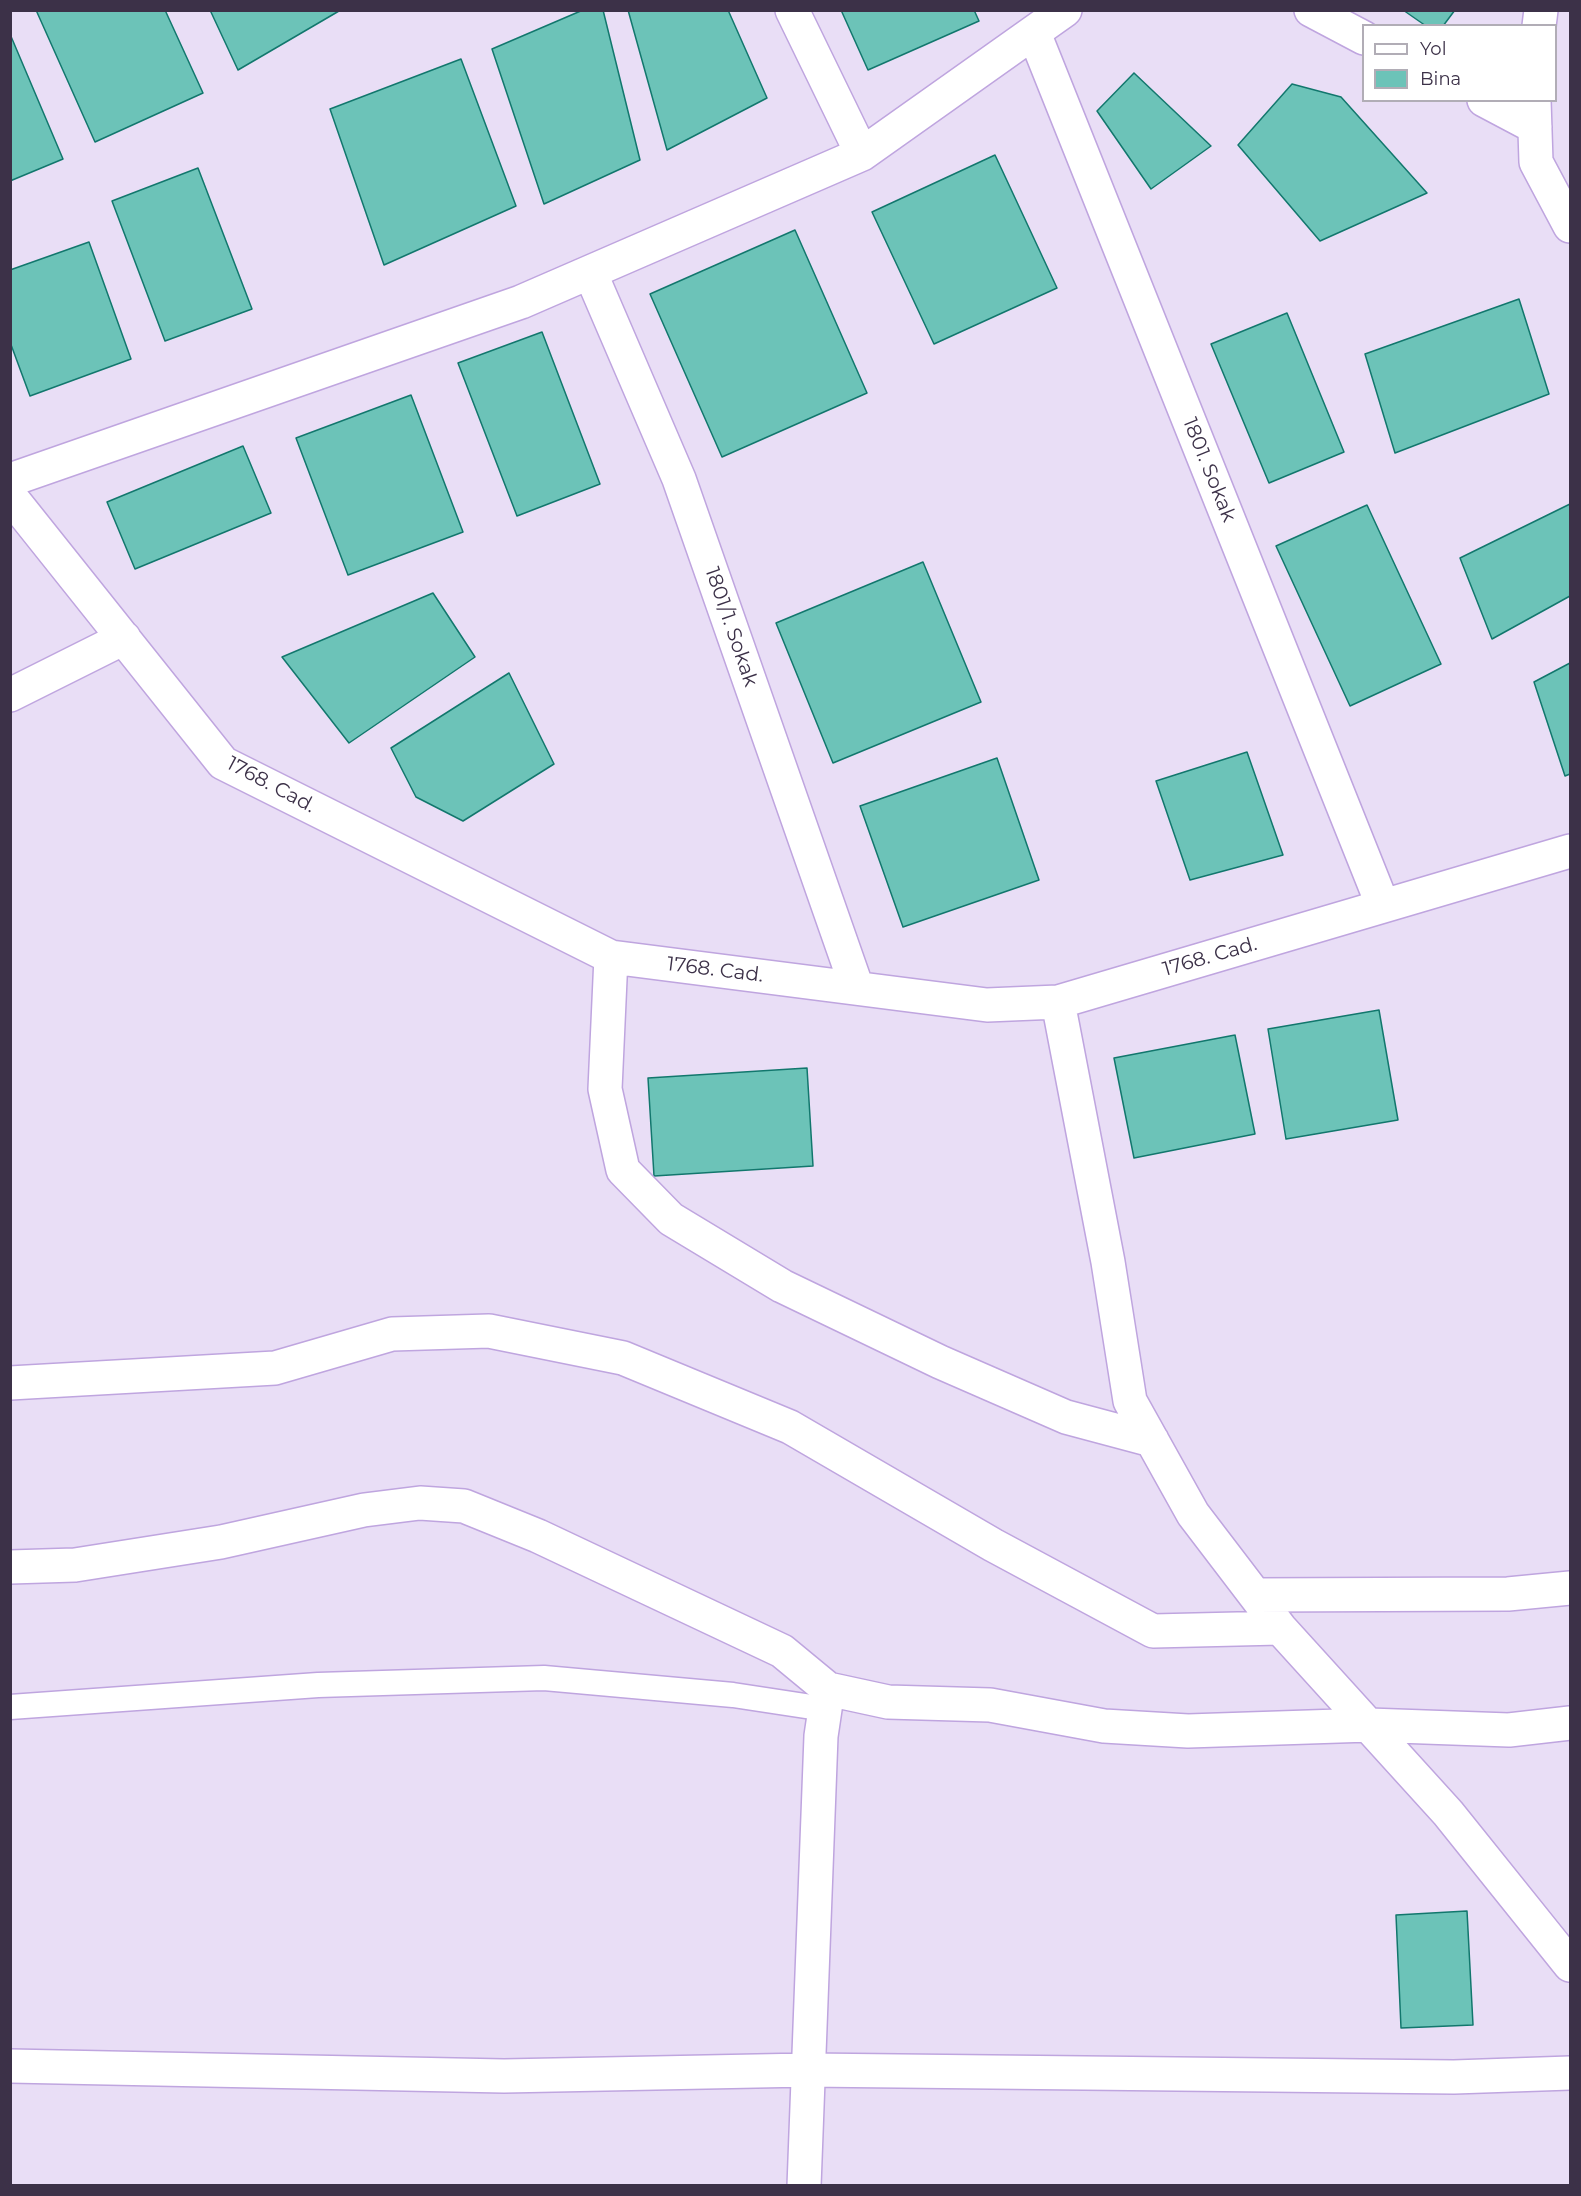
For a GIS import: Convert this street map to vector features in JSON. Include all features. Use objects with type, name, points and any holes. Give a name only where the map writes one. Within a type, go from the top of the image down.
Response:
[{"type":"street","points":[[792,10],[862,154]]},
{"type":"street","points":[[10,480],[510,306],[862,154],[1065,10]]},
{"type":"street","points":[[1311,10],[1362,37]]},
{"type":"street","name":"1801. Sokak","points":[[1034,33],[1383,906]]},
{"type":"street","points":[[1491,102],[1534,114],[1536,162],[1570,226]]},
{"type":"street","name":"1801/1. Sokak","points":[[590,272],[679,480],[857,988]]},
{"type":"street","name":"1768. Cad.","points":[[10,496],[224,763],[611,957],[987,1005],[1058,1002],[1570,851]]},
{"type":"street","points":[[10,695],[124,638]]},
{"type":"street","points":[[611,957],[605,1089],[623,1170],[671,1219],[782,1287],[940,1362],[1066,1417],[1152,1440]]},
{"type":"street","points":[[1058,1002],[1108,1262],[1130,1401],[1193,1514],[1280,1628],[1448,1812],[1570,1965]]},
{"type":"street","points":[[10,1383],[275,1368],[392,1335],[489,1331],[623,1358],[790,1427],[993,1545],[1153,1631],[1280,1628]]},
{"type":"street","points":[[10,1567],[75,1565],[221,1542],[364,1510],[420,1503],[464,1506],[538,1536],[782,1651],[827,1699],[990,1705],[1104,1726],[1188,1731],[1369,1725],[1509,1730],[1570,1723]]},
{"type":"street","points":[[1255,1595],[1508,1594],[1570,1588]]},
{"type":"street","points":[[804,2186],[821,1736],[827,1699]]},
{"type":"street","points":[[10,2066],[504,2076],[807,2070],[1454,2077],[1570,2073]]},
{"type":"lane","points":[[10,1707],[318,1685],[544,1678],[733,1695],[827,1699]]},
{"type":"building","points":[[36,10],[165,10],[203,93],[95,142]]},
{"type":"building","points":[[210,10],[339,10],[339,11],[238,70]]},
{"type":"building","points":[[583,10],[603,10],[640,160],[544,204],[492,49]]},
{"type":"building","points":[[628,10],[728,10],[767,98],[667,150]]},
{"type":"building","points":[[841,10],[974,10],[979,21],[868,70]]},
{"type":"building","points":[[1403,10],[1455,10],[1444,24],[1423,24]]},
{"type":"building","points":[[10,34],[63,159],[10,181]]},
{"type":"building","points":[[461,59],[516,206],[384,265],[330,109]]},
{"type":"building","points":[[1134,73],[1211,146],[1151,189],[1097,111]]},
{"type":"building","points":[[1292,84],[1341,97],[1427,193],[1320,241],[1238,145]]},
{"type":"building","points":[[995,155],[1057,288],[934,344],[872,212]]},
{"type":"building","points":[[198,168],[252,309],[165,341],[112,201]]},
{"type":"building","points":[[795,230],[867,393],[722,457],[650,294]]},
{"type":"building","points":[[89,242],[131,359],[30,396],[10,342],[10,270]]},
{"type":"building","points":[[1519,299],[1549,394],[1395,453],[1365,354]]},
{"type":"building","points":[[1287,313],[1344,452],[1269,483],[1211,344]]},
{"type":"building","points":[[542,332],[600,484],[517,516],[458,363]]},
{"type":"building","points":[[411,395],[463,532],[348,575],[296,438]]},
{"type":"building","points":[[243,446],[271,513],[135,569],[107,502]]},
{"type":"building","points":[[1570,504],[1570,596],[1492,639],[1460,558]]},
{"type":"building","points":[[1367,505],[1441,664],[1350,706],[1276,546]]},
{"type":"building","points":[[923,562],[981,702],[833,763],[776,623]]},
{"type":"building","points":[[433,593],[475,657],[349,743],[282,657]]},
{"type":"building","points":[[1570,663],[1570,774],[1565,776],[1534,682]]},
{"type":"building","points":[[509,673],[554,764],[463,821],[416,797],[391,748]]},
{"type":"building","points":[[1247,752],[1283,855],[1190,880],[1156,781]]},
{"type":"building","points":[[997,758],[1039,880],[903,927],[860,806]]},
{"type":"building","points":[[1379,1010],[1398,1120],[1286,1139],[1268,1029]]},
{"type":"building","points":[[1235,1035],[1255,1134],[1134,1158],[1114,1058]]},
{"type":"building","points":[[807,1068],[813,1166],[654,1176],[648,1078]]},
{"type":"building","points":[[1467,1911],[1473,2025],[1401,2028],[1396,1915]]}]
